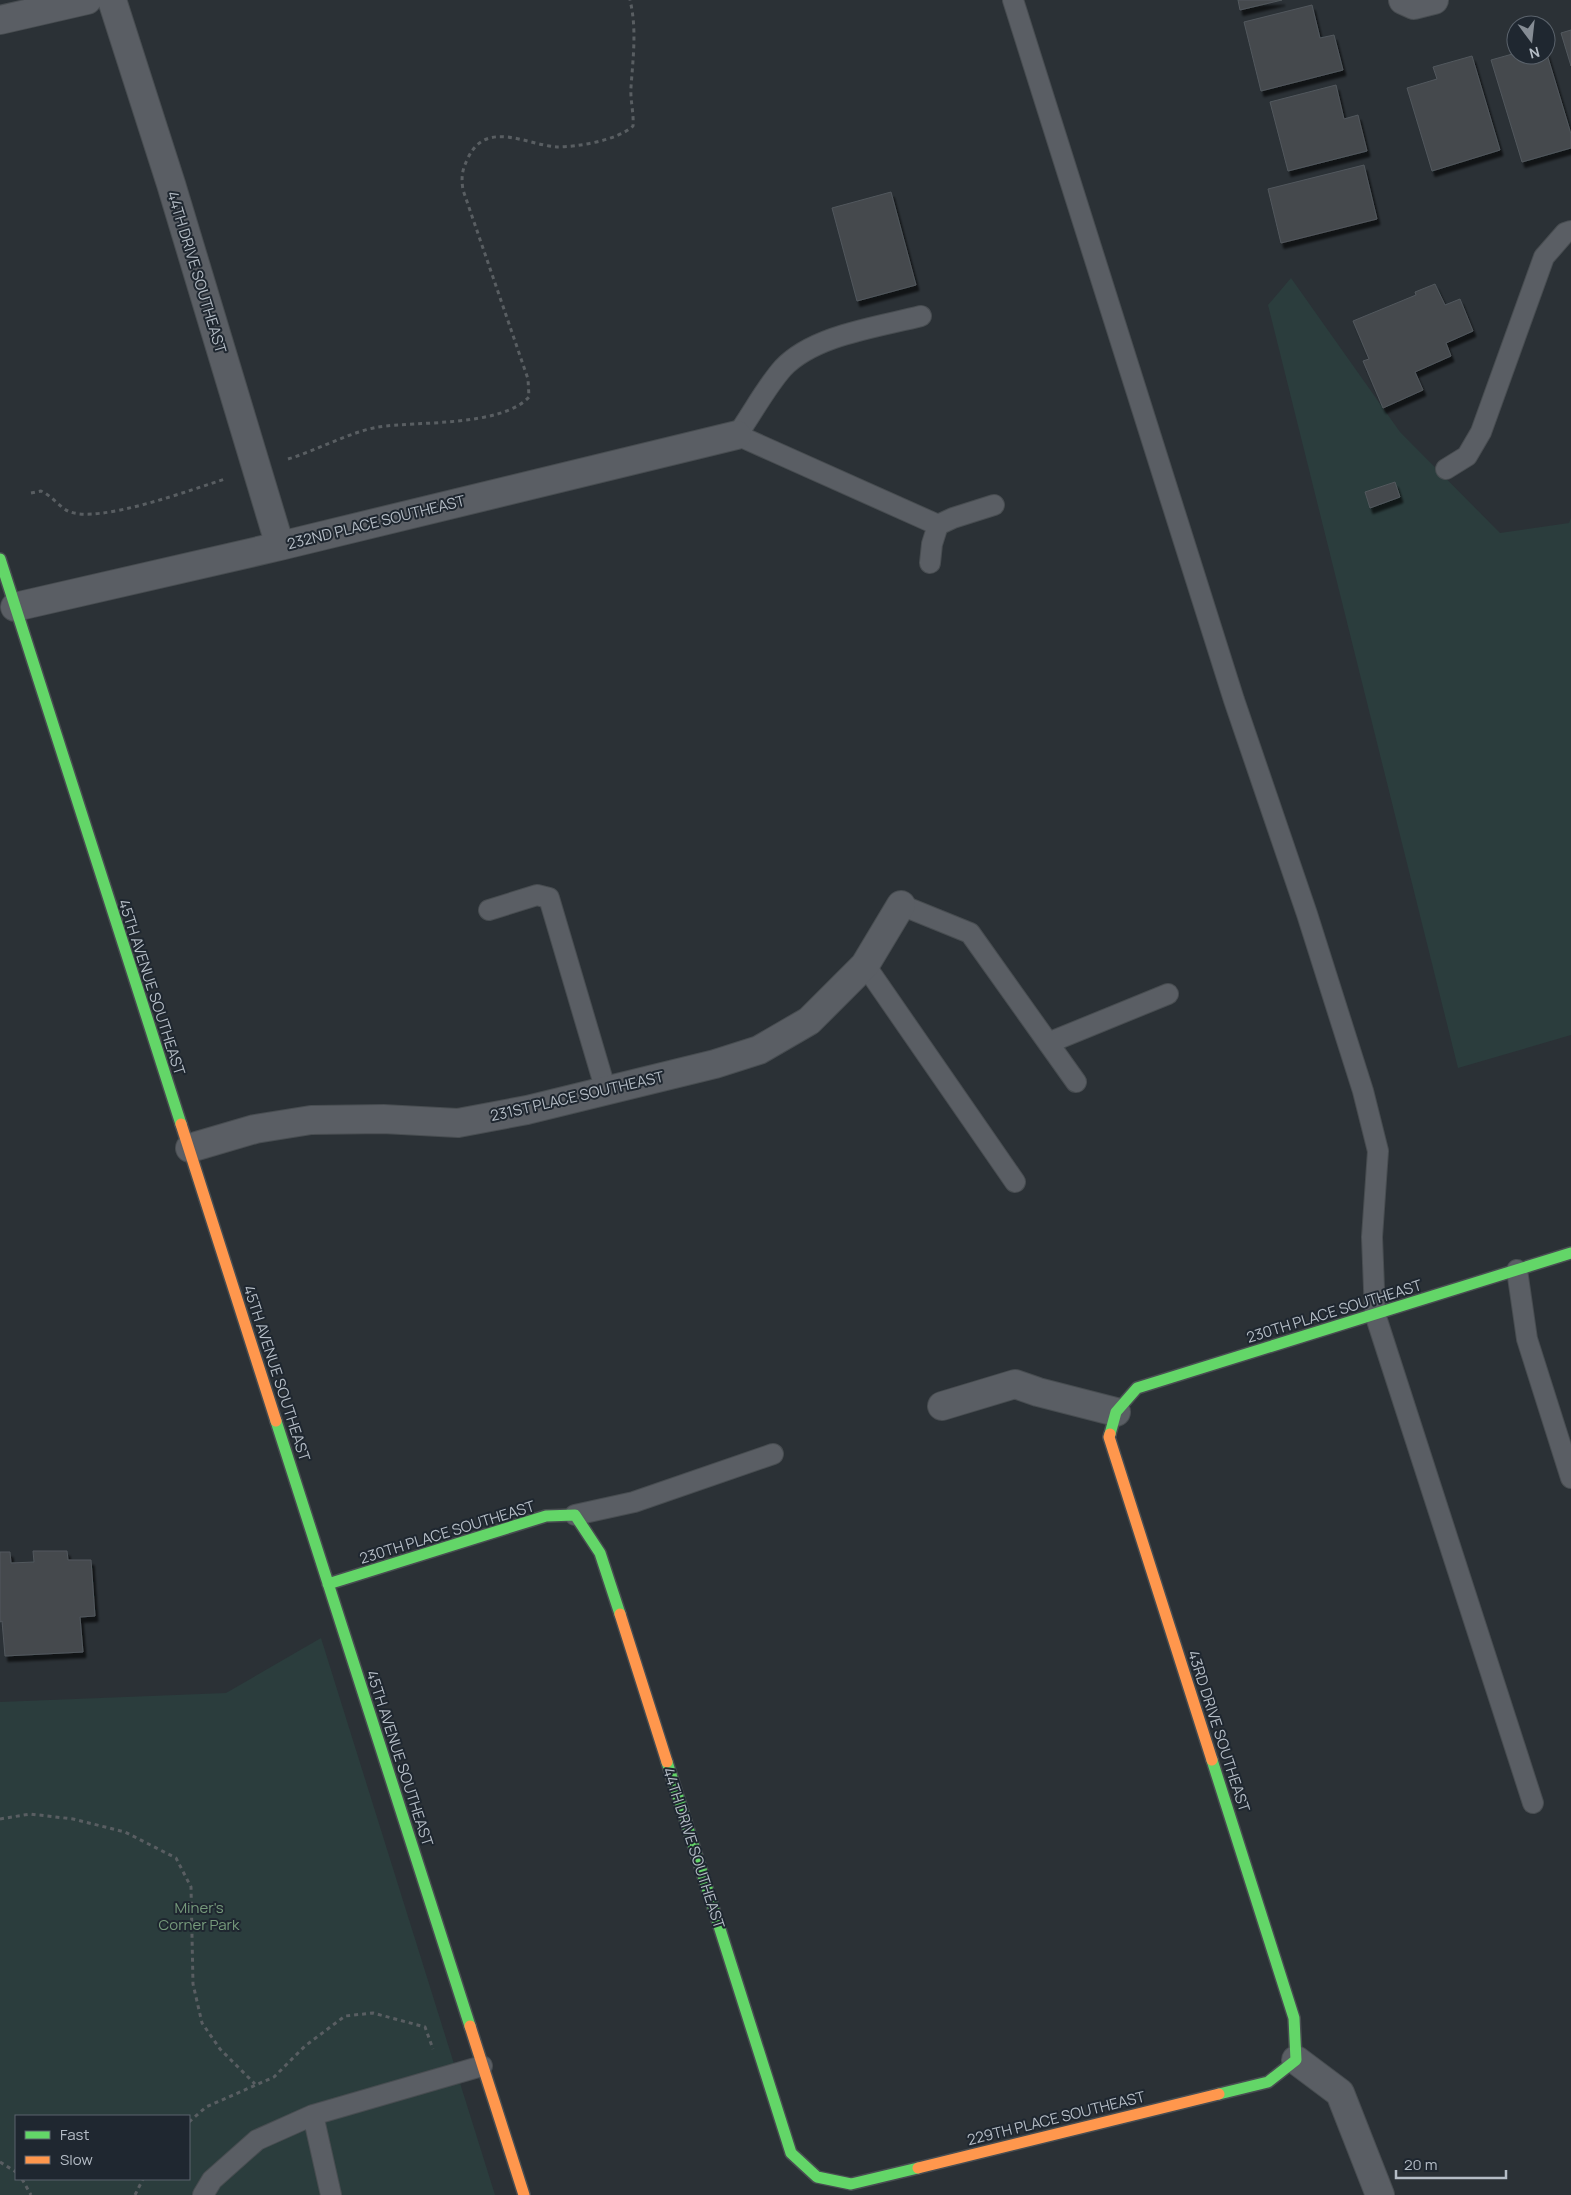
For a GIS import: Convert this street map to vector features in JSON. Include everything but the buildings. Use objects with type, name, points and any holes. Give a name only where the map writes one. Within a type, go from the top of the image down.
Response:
[{"type":"street","points":[[0,20],[87,0]]},
{"type":"street","name":"44TH DRIVE SOUTHEAST","points":[[112,0],[171,184],[280,546]]},
{"type":"street","points":[[1403,0],[1414,5],[1434,0]]},
{"type":"street","name":"232ND PLACE SOUTHEAST","points":[[15,607],[280,546],[737,435]]},
{"type":"street","name":"45TH AVENUE SOUTHEAST","points":[[0,560],[124,952],[190,1148],[524,2195]]},
{"type":"street","name":"231ST PLACE SOUTHEAST","points":[[190,1148],[255,1129],[311,1120],[383,1119],[458,1123],[526,1110],[606,1091],[715,1064],[759,1050],[809,1021],[865,965],[901,905]]},
{"type":"street","name":"230TH PLACE SOUTHEAST","points":[[1116,1412],[1137,1388],[1571,1253]]},
{"type":"street","points":[[942,1406],[1015,1384],[1038,1392],[1116,1412]]},
{"type":"street","name":"43RD DRIVE SOUTHEAST","points":[[1116,1412],[1109,1436],[1294,2018],[1296,2060]]},
{"type":"street","name":"44TH DRIVE SOUTHEAST","points":[[575,1515],[600,1553],[791,2153],[817,2177]]},
{"type":"street","name":"230TH PLACE SOUTHEAST","points":[[328,1584],[546,1516],[575,1515]]},
{"type":"street","points":[[1296,2060],[1340,2093],[1380,2195]]},
{"type":"street","name":"229TH PLACE SOUTHEAST","points":[[817,2177],[851,2184],[1268,2082],[1296,2060]]},
{"type":"lane","points":[[1013,0],[1234,700],[1307,914],[1363,1091],[1378,1151],[1372,1237],[1375,1314],[1534,1803]]},
{"type":"lane","points":[[1446,469],[1467,456],[1481,432],[1544,257],[1565,233],[1571,231]]},
{"type":"lane","points":[[921,316],[822,342],[801,353],[783,368],[737,435],[938,525]]},
{"type":"lane","points":[[930,563],[932,544],[938,525],[953,518],[994,505]]},
{"type":"lane","points":[[489,910],[537,895],[549,898],[606,1091]]},
{"type":"lane","points":[[901,905],[970,933],[1076,1082]]},
{"type":"lane","points":[[865,965],[1015,1182]]},
{"type":"lane","points":[[1048,1043],[1168,994]]},
{"type":"lane","points":[[1517,1270],[1527,1338],[1571,1478]]},
{"type":"lane","points":[[575,1515],[634,1502],[773,1454]]},
{"type":"lane","points":[[203,2195],[212,2180],[257,2140],[313,2115],[482,2066]]},
{"type":"lane","points":[[313,2115],[331,2195]]},
{"type":"path","points":[[31,493],[41,491],[52,496],[68,511],[92,515],[152,501],[256,469],[371,430],[466,420],[513,409],[522,404],[529,397],[528,379],[463,190],[461,173],[472,150],[485,138],[504,136],[556,147],[572,146],[626,133],[633,126],[634,114],[631,89],[634,42],[633,12],[630,0]]},
{"type":"path","points":[[0,1819],[30,1814],[73,1819],[125,1832],[176,1858],[191,1887],[193,1984],[202,2023],[220,2049],[255,2084]]},
{"type":"path","points":[[190,2121],[206,2107],[274,2077],[305,2046],[345,2016],[373,2013],[425,2028],[444,2076]]},
{"type":"path","points":[[0,2162],[15,2171]]},
{"type":"path","points":[[23,2180],[31,2195]]},
{"type":"path","points":[[135,2195],[142,2180]]},
{"type":"green space","points":[[1291,278],[1400,432],[1500,533],[1569,523],[1571,518],[1571,1035],[1458,1068],[1268,305]]},
{"type":"green space","name":"Miner's Corner Park","points":[[321,1638],[495,2195],[0,2195],[0,1702],[226,1693]]},
{"type":"traffic: fast","points":[[0,559],[181,1124]]},
{"type":"traffic: fast","points":[[1110,1434],[1116,1412],[1137,1388],[1571,1253]]},
{"type":"traffic: fast","points":[[276,1421],[470,2026]]},
{"type":"traffic: fast","points":[[328,1584],[546,1516],[575,1515],[600,1553],[620,1614]]},
{"type":"traffic: fast","points":[[1212,1760],[1294,2018],[1296,2060],[1268,2082],[1219,2094]]},
{"type":"traffic: fast","points":[[667,1762],[791,2153],[817,2177],[851,2184],[918,2168]]},
{"type":"traffic: slow","points":[[181,1124],[276,1421]]},
{"type":"traffic: slow","points":[[1110,1434],[1109,1437],[1212,1760]]},
{"type":"traffic: slow","points":[[620,1614],[667,1762]]},
{"type":"traffic: slow","points":[[470,2026],[524,2195]]},
{"type":"traffic: slow","points":[[918,2168],[1219,2094]]}]
